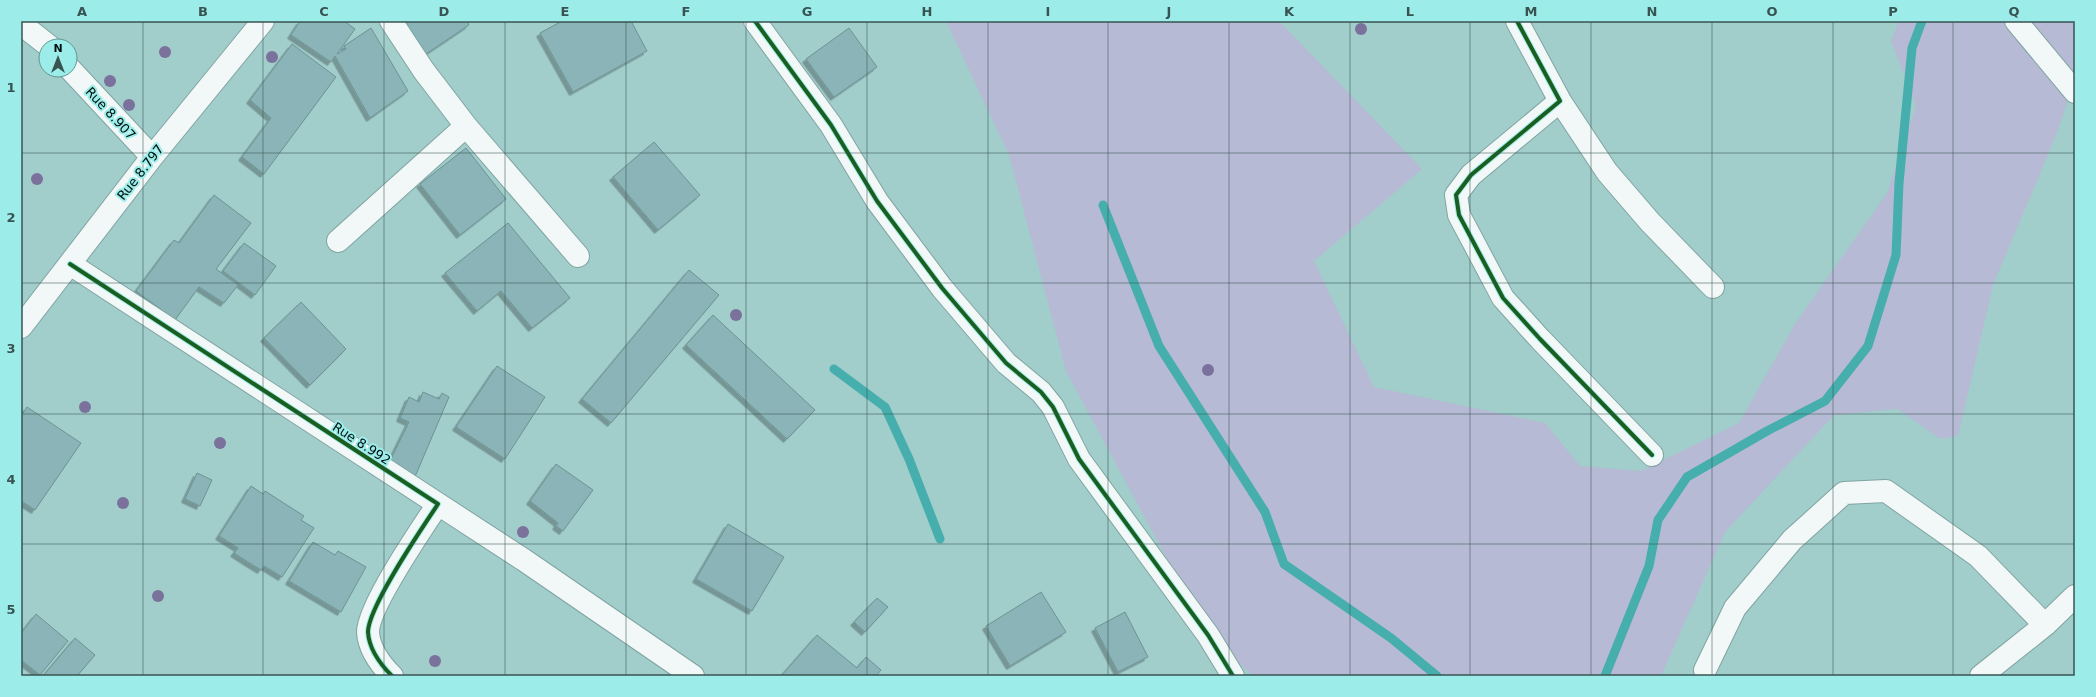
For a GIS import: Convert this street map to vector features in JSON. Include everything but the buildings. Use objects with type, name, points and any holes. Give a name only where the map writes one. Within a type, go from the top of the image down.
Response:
[{"type":"street","name":"Rue 8.797","points":[[21,327],[152,157],[263,21]]},
{"type":"street","points":[[391,21],[424,71],[466,126],[578,256]]},
{"type":"street","points":[[755,21],[831,125],[877,201],[942,288],[1006,363],[1041,392],[1053,407],[1079,460],[1208,635],[1233,676]]},
{"type":"street","points":[[1517,21],[1560,102],[1607,172],[1650,222],[1714,287]]},
{"type":"street","points":[[2016,21],[2075,92]]},
{"type":"street","points":[[21,24],[39,38]]},
{"type":"street","name":"Rue 8.907","points":[[78,78],[152,157]]},
{"type":"street","points":[[1560,102],[1471,175],[1456,195],[1459,215],[1503,298],[1540,340],[1652,455]]},
{"type":"street","points":[[338,241],[466,126]]},
{"type":"street","name":"Rue 8.992","points":[[70,264],[524,560],[693,676]]},
{"type":"street","points":[[1705,670],[1735,608],[1792,540],[1844,493],[1886,491],[1978,556],[2045,625]]},
{"type":"street","points":[[392,676],[380,663],[371,645],[368,630],[376,604],[438,504]]},
{"type":"street","points":[[1981,676],[2045,625],[2075,596]]},
{"type":"shaded area","points":[[946,21],[1279,21],[1422,169],[1314,261],[1374,387],[1545,423],[1580,466],[1641,471],[1739,423],[1795,324],[1887,193],[1916,106],[1891,41],[1899,21],[2075,21],[2075,79],[2057,133],[1993,285],[1958,436],[1940,439],[1898,409],[1834,415],[1725,532],[1661,676],[1253,676],[1208,635],[1066,371],[1009,155]]},
{"type":"waterway","points":[[1605,676],[1649,566],[1658,520],[1687,477],[1767,431],[1825,401],[1868,346],[1896,255],[1899,183],[1912,48],[1922,21]]},
{"type":"waterway","points":[[1103,205],[1159,346],[1265,512],[1284,564],[1391,638],[1437,676]]},
{"type":"waterway","points":[[834,369],[885,407],[909,459],[940,539]]},
{"type":"cycle path","points":[[755,21],[831,125],[877,201],[942,288],[1006,363],[1041,392],[1053,407],[1079,459],[1208,635],[1233,676]]},
{"type":"cycle path","points":[[1517,21],[1560,101],[1471,175],[1456,195],[1459,215],[1503,298],[1540,339],[1652,455]]},
{"type":"cycle path","points":[[70,264],[438,504],[397,568],[370,620],[368,632],[370,645],[379,662],[392,676]]}]
